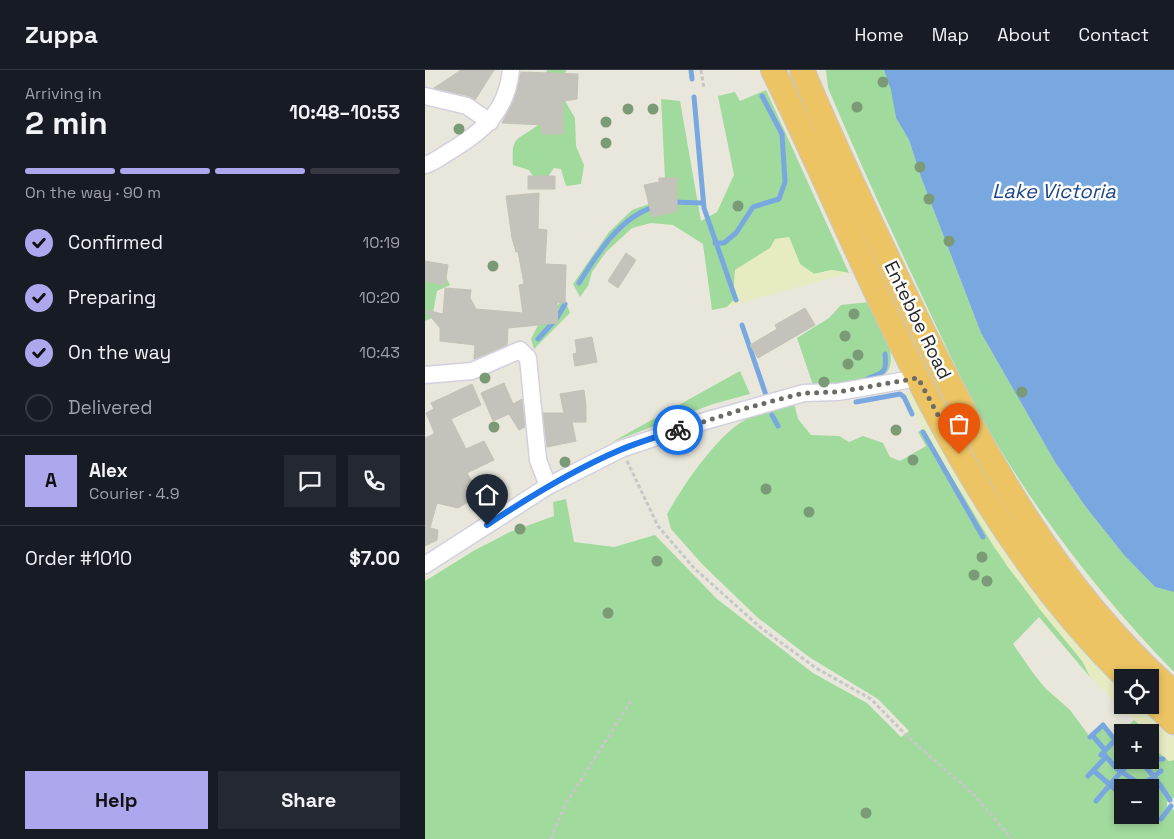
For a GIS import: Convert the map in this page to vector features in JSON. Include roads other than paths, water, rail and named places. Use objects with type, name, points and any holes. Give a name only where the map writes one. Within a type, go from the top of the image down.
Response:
[{"type":"highway","name":"Entebbe Road","points":[[773,70],[918,378],[950,440],[993,510],[1020,549],[1065,608],[1118,669]]},
{"type":"highway","name":"Entebbe Road","points":[[802,70],[891,266],[969,423],[1006,486],[1045,547],[1093,610],[1146,669],[1174,693]]},
{"type":"highway","points":[[1159,708],[1174,722]]},
{"type":"street","points":[[425,165],[470,140],[490,122],[510,87],[511,70]]},
{"type":"street","points":[[425,96],[467,106],[490,122]]},
{"type":"street","points":[[425,375],[472,371],[520,350],[528,358],[538,460],[548,486]]},
{"type":"street","points":[[425,565],[548,486],[621,449],[732,412],[804,393],[838,392],[918,378]]},
{"type":"water","name":"Lake Victoria","points":[[884,70],[1174,70],[1174,592],[1155,587],[1124,555],[1085,506],[1055,462],[981,333],[922,180],[909,140],[896,118],[891,90]]},
{"type":"waterway","points":[[691,70],[692,79]]},
{"type":"waterway","points":[[715,243],[724,243],[736,233],[753,207],[779,199],[785,182],[782,134],[762,96]]},
{"type":"waterway","points":[[694,97],[704,208],[736,300]]},
{"type":"waterway","points":[[672,202],[703,203]]},
{"type":"waterway","points":[[579,283],[602,249],[620,228],[630,219],[654,207]]},
{"type":"waterway","points":[[538,339],[557,318],[565,304]]},
{"type":"waterway","points":[[742,325],[766,395]]},
{"type":"waterway","points":[[867,379],[883,371],[885,368],[885,354]]},
{"type":"waterway","points":[[856,402],[900,394],[904,397],[912,414]]},
{"type":"waterway","points":[[772,415],[778,426]]},
{"type":"waterway","points":[[923,432],[983,537]]},
{"type":"waterway","points":[[1090,737],[1103,725],[1114,739]]},
{"type":"waterway","points":[[1092,735],[1105,750]]},
{"type":"waterway","points":[[1101,755],[1114,741]]},
{"type":"waterway","points":[[1103,753],[1117,769],[1133,779]]},
{"type":"waterway","points":[[1088,776],[1106,757]]},
{"type":"waterway","points":[[1096,801],[1125,769]]},
{"type":"waterway","points":[[1146,769],[1170,800]]},
{"type":"waterway","points":[[1094,771],[1114,788]]},
{"type":"waterway","points":[[1150,779],[1161,771]]},
{"type":"waterway","points":[[1161,819],[1171,806]]}]
